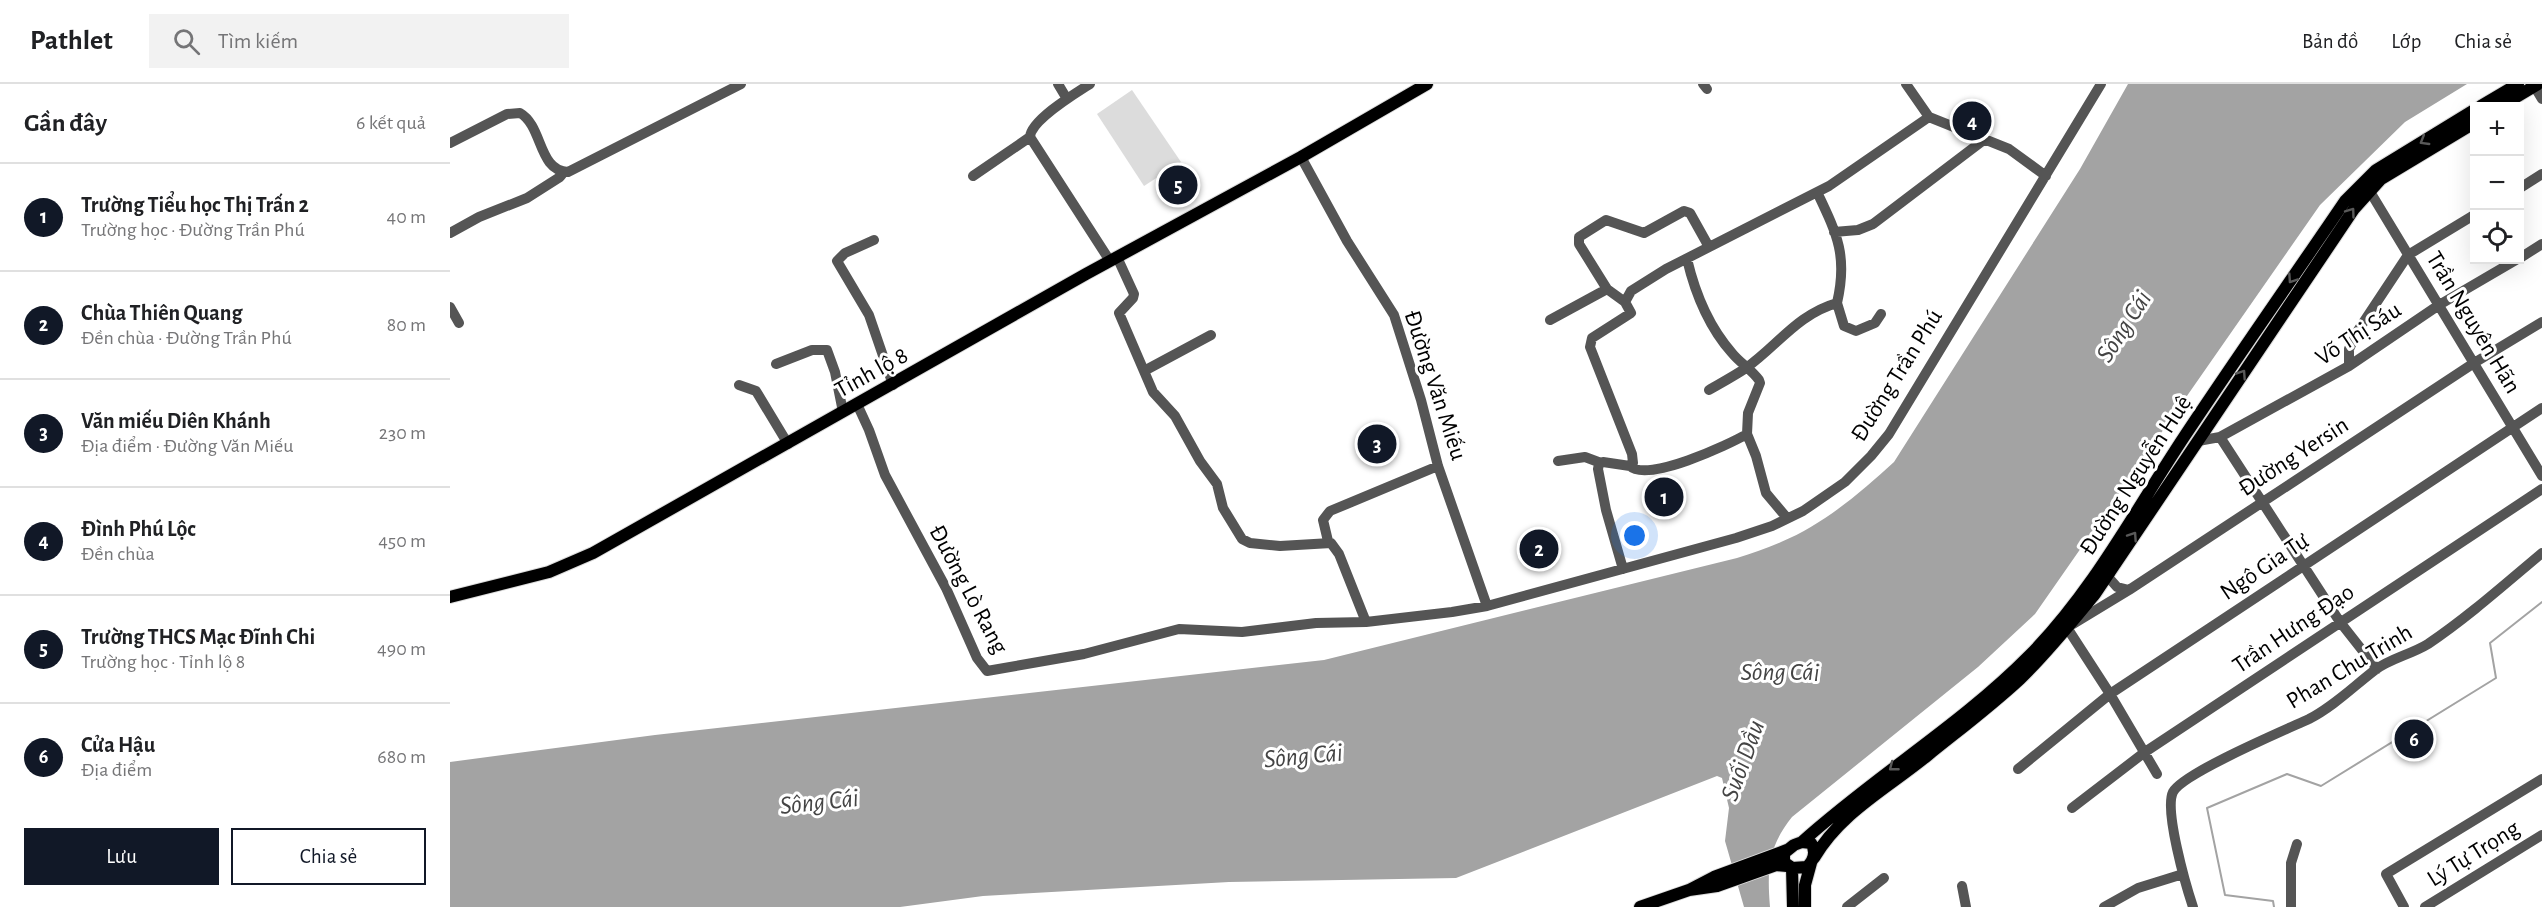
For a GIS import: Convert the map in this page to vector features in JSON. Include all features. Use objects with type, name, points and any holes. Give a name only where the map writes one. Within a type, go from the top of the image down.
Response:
[{"type":"main road","name":"Tỉnh lộ 8","points":[[450,597],[549,572],[581,559],[1114,259],[1301,157],[1427,84]]},
{"type":"main road","points":[[2488,102],[2518,84]]},
{"type":"main road","points":[[2507,102],[2535,85]]},
{"type":"main road","name":"Đường Nguyễn Huệ","points":[[2065,624],[2185,436],[2351,194],[2376,170],[2470,113]]},
{"type":"main road","name":"Đường Nguyễn Huệ","points":[[1802,842],[1845,804],[1923,752],[2019,680],[2109,572],[2354,208],[2381,179],[2470,126]]},
{"type":"main road","points":[[2185,436],[2198,441]]},
{"type":"main road","name":"Đường Nguyễn Huệ","points":[[1812,860],[1836,827],[1923,752]]},
{"type":"main road","points":[[1640,907],[1769,862],[1802,842],[1811,843],[1814,852],[1805,885],[1805,907]]},
{"type":"main road","points":[[1787,850],[1783,858],[1790,867],[1793,907]]},
{"type":"main road","points":[[1769,862],[1802,869],[1812,860]]},
{"type":"street","points":[[450,144],[507,114],[520,113],[534,128],[549,161],[556,169],[564,172],[573,170],[741,84]]},
{"type":"street","points":[[1058,84],[1067,99]]},
{"type":"street","points":[[973,176],[1030,137],[1033,127],[1067,99],[1090,84]]},
{"type":"street","points":[[1905,84],[1929,117],[2010,149],[2046,176]]},
{"type":"street","name":"Đường Trần Phú","points":[[1191,628],[1242,632],[1316,623],[1366,622],[1487,606],[1737,538],[1803,511],[1845,482],[1889,434],[2101,84]]},
{"type":"street","points":[[2535,85],[2542,99]]},
{"type":"street","points":[[1625,302],[1631,291],[1641,284],[1843,177],[1929,117]]},
{"type":"street","points":[[1030,137],[1114,259],[1134,297],[1120,310],[1119,317],[1157,398],[1175,416],[1205,470],[1217,484],[1223,508],[1245,542],[1289,546],[1328,542]]},
{"type":"street","points":[[1834,232],[1858,230],[1873,224],[1985,139]]},
{"type":"street","name":"Đường Văn Miếu","points":[[1301,157],[1347,241],[1394,315],[1421,400],[1438,465],[1487,606]]},
{"type":"street","points":[[450,233],[479,216],[527,198],[564,172]]},
{"type":"street","points":[[2524,185],[2542,174]]},
{"type":"street","name":"Trần Nguyên Hãn","points":[[2369,190],[2542,476]]},
{"type":"street","points":[[1817,192],[1839,243],[1842,281],[1837,303],[1844,326],[1856,331],[1875,323],[1881,314]]},
{"type":"street","points":[[1630,466],[1633,463],[1632,454],[1590,347],[1592,338],[1629,315],[1630,310],[1625,302],[1607,289],[1578,241],[1583,232],[1602,220],[1644,233],[1680,212],[1687,211],[1709,247]]},
{"type":"street","points":[[2349,366],[2349,349],[2357,332],[2408,255],[2470,218]]},
{"type":"street","points":[[874,240],[845,253],[837,261],[869,315],[892,385]]},
{"type":"street","name":"Võ Thị Sáu","points":[[2524,255],[2542,244]]},
{"type":"street","points":[[1687,259],[1711,324],[1733,355],[1756,376],[1760,383],[1748,413],[1747,434],[1756,456],[1766,493],[1787,518]]},
{"type":"street","name":"Võ Thị Sáu","points":[[2198,441],[2220,437],[2349,366],[2439,305],[2509,264]]},
{"type":"street","points":[[1550,320],[1607,289]]},
{"type":"street","points":[[1709,390],[1746,368],[1800,321],[1817,310],[1837,303]]},
{"type":"street","points":[[450,307],[459,322]]},
{"type":"street","name":"Đường Yersin","points":[[2065,624],[2129,590],[2474,363],[2542,322]]},
{"type":"street","points":[[1144,371],[1211,334]]},
{"type":"street","points":[[776,364],[812,350],[826,350],[835,372],[843,412]]},
{"type":"street","points":[[739,385],[756,391],[788,444]]},
{"type":"street","name":"Đường Lò Rang","points":[[857,404],[885,475],[946,588],[977,658],[987,671],[1084,654],[1166,631],[1191,628]]},
{"type":"street","name":"Ngô Gia Tự","points":[[2018,769],[2110,694],[2542,408]]},
{"type":"street","points":[[1557,461],[1585,457],[1601,463],[1630,466],[1634,470],[1641,471],[1711,452],[1747,434]]},
{"type":"street","points":[[2220,437],[2260,502],[2340,621],[2377,669]]},
{"type":"street","points":[[1601,463],[1598,469],[1606,510],[1623,569]]},
{"type":"street","points":[[1366,622],[1339,554],[1328,542],[1323,520],[1330,511],[1438,465]]},
{"type":"street","name":"Trần Hưng Đạo","points":[[2072,808],[2145,752],[2542,489]]},
{"type":"street","name":"Phan Chu Trinh","points":[[2183,874],[2170,799],[2176,788],[2184,781],[2260,741],[2313,717],[2377,669],[2431,642],[2542,553]]},
{"type":"street","points":[[2109,572],[2109,578],[2116,587],[2129,590]]},
{"type":"street","points":[[2065,624],[2157,774]]},
{"type":"street","points":[[2404,907],[2386,874],[2542,779]]},
{"type":"street","name":"Lý Tự Trọng","points":[[2425,907],[2542,835]]},
{"type":"street","points":[[2291,907],[2291,863],[2297,844]]},
{"type":"street","points":[[2104,907],[2138,888],[2183,874],[2193,907]]},
{"type":"street","points":[[1847,907],[1884,878]]},
{"type":"street","points":[[1962,886],[1966,907]]},
{"type":"shaded area","points":[[1132,90],[1181,162],[1144,186],[1097,114]]},
{"type":"water","name":"Sông Cái","points":[[2128,84],[2467,84],[2405,122],[2320,205],[2035,614],[1978,667],[1792,817],[1778,839],[1771,859],[1770,907],[1744,907],[1725,841],[1729,808],[1722,778],[1717,776],[1456,878],[1229,882],[983,896],[900,907],[450,907],[450,762],[655,735],[1324,660],[1737,558],[1797,535],[1841,507],[1894,462],[2080,169]]},
{"type":"waterway","points":[[2274,907],[2273,901],[2225,895],[2207,808],[2287,774],[2321,786],[2496,678],[2490,643],[2542,602]]},
{"type":"place","name":"Đình Phú Lộc","points":[[1972,121]]},
{"type":"place","name":"Trường THCS Mạc Đĩnh Chi","points":[[1178,185]]},
{"type":"place","name":"Văn miếu Diên Khánh","points":[[1377,444]]},
{"type":"place","name":"Trường Tiểu học Thị Trấn 2","points":[[1664,497]]},
{"type":"place","name":"Chùa Thiên Quang","points":[[1539,549]]},
{"type":"place","name":"Cửa Hậu","points":[[2414,739]]},
{"type":"water label","name":"Suối Dầu","points":[[1742,760]]}]
